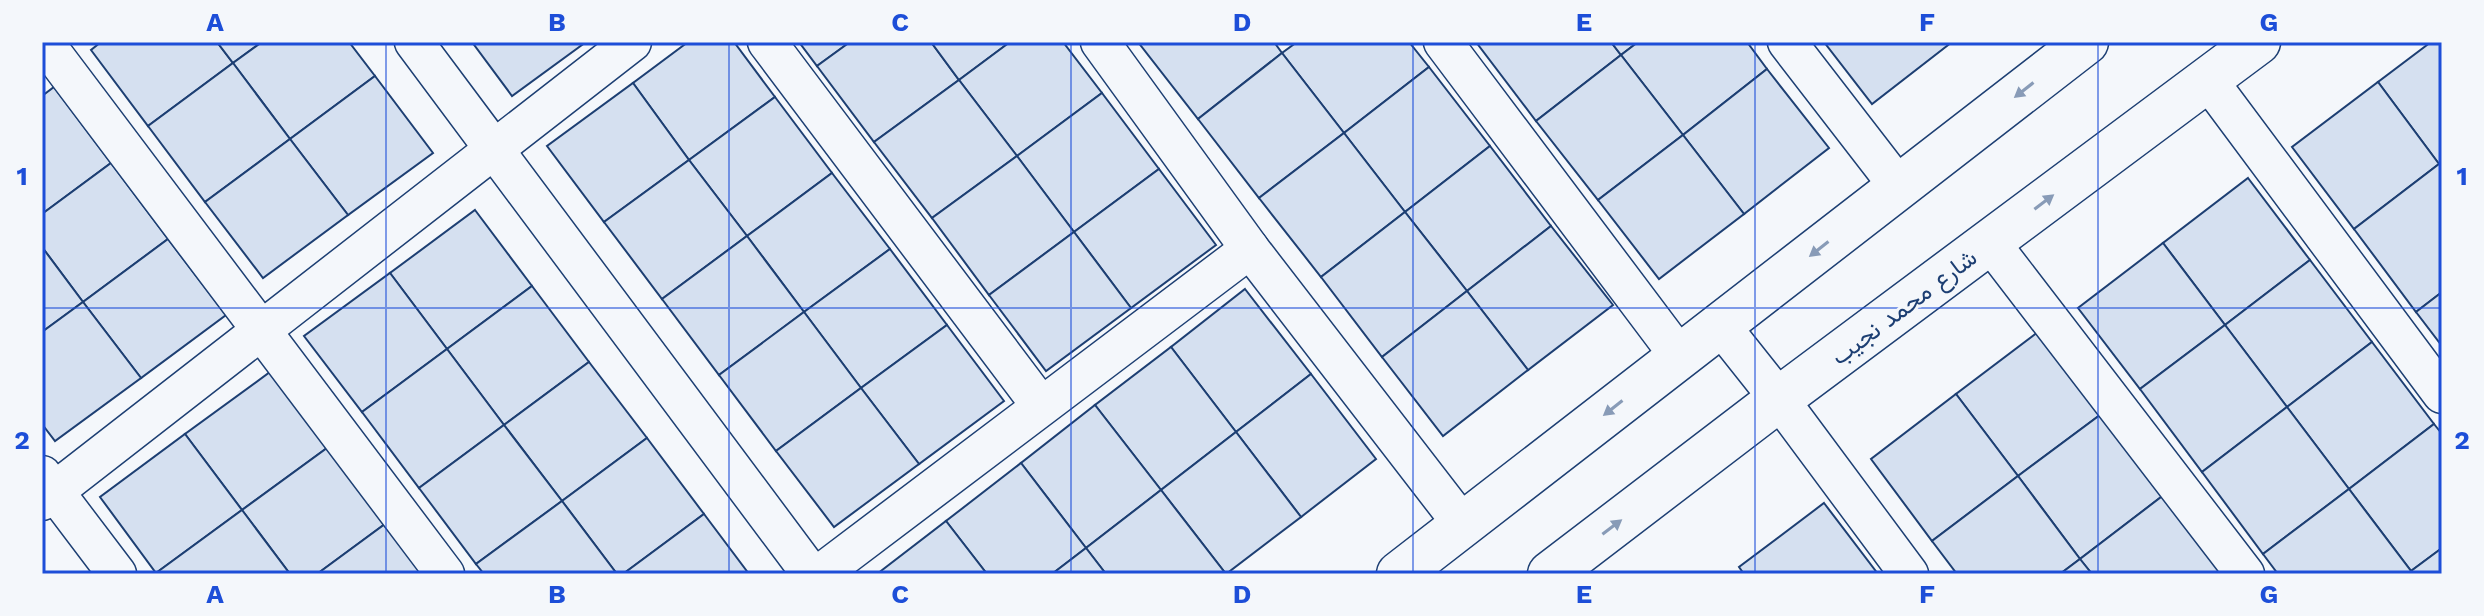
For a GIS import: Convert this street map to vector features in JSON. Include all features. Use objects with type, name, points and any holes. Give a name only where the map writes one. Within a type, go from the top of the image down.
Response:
[{"type":"main road","points":[[1399,574],[2086,42]]},
{"type":"main road","name":"شارع محمد نجيب","points":[[1558,572],[1779,399],[2258,42]]},
{"type":"street","points":[[44,42],[445,574]]},
{"type":"street","points":[[414,42],[811,574]]},
{"type":"street","points":[[117,574],[46,489],[262,330],[632,42]]},
{"type":"street","points":[[767,42],[1041,406]]},
{"type":"street","points":[[1100,42],[1250,249],[1463,525]]},
{"type":"street","points":[[1443,42],[1680,357]]},
{"type":"street","points":[[1787,42],[1899,187]]},
{"type":"street","points":[[2208,80],[2442,394]]},
{"type":"street","points":[[1990,242],[2245,574]]},
{"type":"street","points":[[820,574],[1250,249]]},
{"type":"street","points":[[1721,326],[1909,574]]},
{"type":"building","points":[[101,42],[217,42],[233,63],[148,126],[91,50]]},
{"type":"building","points":[[217,42],[262,42],[233,63]]},
{"type":"building","points":[[262,42],[349,42],[375,76],[290,139],[233,63]]},
{"type":"building","points":[[472,42],[586,42],[512,96]]},
{"type":"building","points":[[688,42],[734,42],[775,97],[689,160],[633,83]]},
{"type":"building","points":[[799,42],[850,42],[817,66]]},
{"type":"building","points":[[850,42],[931,42],[959,80],[874,142],[817,66]]},
{"type":"building","points":[[931,42],[1010,42],[959,80]]},
{"type":"building","points":[[1010,42],[1063,42],[1102,93],[1017,156],[959,80]]},
{"type":"building","points":[[1138,42],[1274,42],[1282,53],[1198,119]]},
{"type":"building","points":[[1297,42],[1409,42],[1429,67],[1344,133],[1282,53]]},
{"type":"building","points":[[1476,42],[1611,42],[1621,55],[1536,121]]},
{"type":"building","points":[[1611,42],[1638,42],[1621,55]]},
{"type":"building","points":[[1638,42],[1747,42],[1767,69],[1683,135],[1621,55]]},
{"type":"building","points":[[1824,42],[1952,42],[1872,104]]},
{"type":"building","points":[[2431,42],[2442,42],[2442,162],[2439,164],[2378,82]]},
{"type":"building","points":[[1282,53],[1344,133],[1259,198],[1198,119]]},
{"type":"building","points":[[1621,55],[1683,135],[1598,200],[1536,121]]},
{"type":"building","points":[[233,63],[290,139],[205,202],[148,126]]},
{"type":"building","points":[[1429,67],[1490,146],[1405,212],[1344,133]]},
{"type":"building","points":[[1767,69],[1829,148],[1744,214],[1683,135]]},
{"type":"building","points":[[375,76],[433,153],[348,215],[290,139]]},
{"type":"building","points":[[959,80],[1017,156],[932,218],[874,142]]},
{"type":"building","points":[[2378,82],[2439,164],[2354,229],[2292,147]]},
{"type":"building","points":[[633,83],[689,160],[604,222],[547,146]]},
{"type":"building","points":[[54,87],[111,163],[42,214],[42,96]]},
{"type":"building","points":[[1102,93],[1159,169],[1074,232],[1017,156]]},
{"type":"building","points":[[775,97],[832,173],[747,236],[689,160]]},
{"type":"building","points":[[1344,133],[1405,212],[1321,277],[1259,198]]},
{"type":"building","points":[[1683,135],[1744,214],[1659,279],[1598,200]]},
{"type":"building","points":[[290,139],[348,215],[263,278],[205,202]]},
{"type":"building","points":[[1490,146],[1551,226],[1467,291],[1405,212]]},
{"type":"building","points":[[1017,156],[1074,232],[989,295],[932,218]]},
{"type":"building","points":[[689,160],[747,236],[662,299],[604,222]]},
{"type":"building","points":[[111,163],[168,239],[83,302],[42,247],[42,214]]},
{"type":"building","points":[[2439,164],[2442,168],[2442,292],[2416,312],[2354,229]]},
{"type":"building","points":[[1159,169],[1216,245],[1131,308],[1074,232]]},
{"type":"building","points":[[832,173],[890,249],[804,312],[747,236]]},
{"type":"building","points":[[2248,178],[2310,260],[2225,325],[2163,243]]},
{"type":"building","points":[[475,210],[532,286],[447,349],[390,273]]},
{"type":"building","points":[[1405,212],[1467,291],[1382,357],[1321,277]]},
{"type":"building","points":[[1551,226],[1613,305],[1528,370],[1467,291]]},
{"type":"building","points":[[1074,232],[1131,308],[1046,371],[989,295]]},
{"type":"building","points":[[747,236],[804,312],[719,375],[662,299]]},
{"type":"building","points":[[168,239],[226,315],[141,378],[83,302]]},
{"type":"building","points":[[2163,243],[2225,325],[2140,389],[2078,308]]},
{"type":"building","points":[[42,247],[83,302],[42,332]]},
{"type":"building","points":[[890,249],[947,325],[861,388],[804,312]]},
{"type":"building","points":[[2310,260],[2372,342],[2287,407],[2225,325]]},
{"type":"building","points":[[390,273],[447,349],[362,412],[304,336]]},
{"type":"building","points":[[532,286],[589,362],[504,425],[447,349]]},
{"type":"building","points":[[1245,289],[1311,374],[1236,432],[1171,347]]},
{"type":"building","points":[[1467,291],[1528,370],[1443,436],[1382,357]]},
{"type":"building","points":[[2442,292],[2442,346],[2416,312]]},
{"type":"building","points":[[83,302],[141,378],[55,441],[42,424],[42,332]]},
{"type":"building","points":[[804,312],[861,388],[776,451],[719,375]]},
{"type":"building","points":[[947,325],[1004,401],[919,464],[861,388]]},
{"type":"building","points":[[2225,325],[2287,407],[2202,472],[2140,389]]},
{"type":"building","points":[[2042,329],[2104,412],[2018,476],[1956,394]]},
{"type":"building","points":[[2372,342],[2434,424],[2349,489],[2287,407]]},
{"type":"building","points":[[1171,347],[1236,432],[1161,490],[1095,405]]},
{"type":"building","points":[[447,349],[504,425],[419,488],[362,412]]},
{"type":"building","points":[[589,362],[647,438],[562,501],[504,425]]},
{"type":"building","points":[[270,372],[327,448],[242,510],[185,434]]},
{"type":"building","points":[[1311,374],[1376,459],[1301,517],[1236,432]]},
{"type":"building","points":[[861,388],[919,464],[834,527],[776,451]]},
{"type":"building","points":[[1956,394],[2018,476],[1932,541],[1871,459]]},
{"type":"building","points":[[1095,405],[1161,490],[1086,548],[1021,463]]},
{"type":"building","points":[[2287,407],[2349,489],[2263,554],[2202,472]]},
{"type":"building","points":[[2104,412],[2165,494],[2080,559],[2018,476]]},
{"type":"building","points":[[2434,424],[2442,434],[2442,548],[2411,571],[2349,489]]},
{"type":"building","points":[[504,425],[562,501],[476,564],[419,488]]},
{"type":"building","points":[[1236,432],[1301,517],[1226,574],[1161,490]]},
{"type":"building","points":[[185,434],[242,510],[156,573],[100,497]]},
{"type":"building","points":[[647,438],[704,514],[623,574],[617,574],[562,501]]},
{"type":"building","points":[[327,448],[385,524],[317,574],[290,574],[242,510]]},
{"type":"building","points":[[1021,463],[1086,548],[1052,574],[987,574],[946,521]]},
{"type":"building","points":[[2018,476],[2080,559],[2060,574],[1957,574],[1932,541]]},
{"type":"building","points":[[2349,489],[2411,571],[2408,574],[2278,574],[2263,554]]},
{"type":"building","points":[[1161,490],[1226,574],[1106,574],[1086,548]]},
{"type":"building","points":[[2165,494],[2226,574],[2092,574],[2080,559]]},
{"type":"building","points":[[562,501],[617,574],[484,574],[476,564]]},
{"type":"building","points":[[1824,503],[1878,574],[1744,574],[1739,567]]},
{"type":"building","points":[[242,510],[290,574],[156,573]]},
{"type":"building","points":[[704,514],[749,574],[623,574]]},
{"type":"building","points":[[946,521],[987,574],[877,574]]},
{"type":"building","points":[[385,524],[422,574],[317,574]]},
{"type":"building","points":[[1086,548],[1106,574],[1052,574]]},
{"type":"building","points":[[2442,548],[2442,574],[2413,574],[2411,571]]},
{"type":"building","points":[[2080,559],[2092,574],[2060,574]]}]
